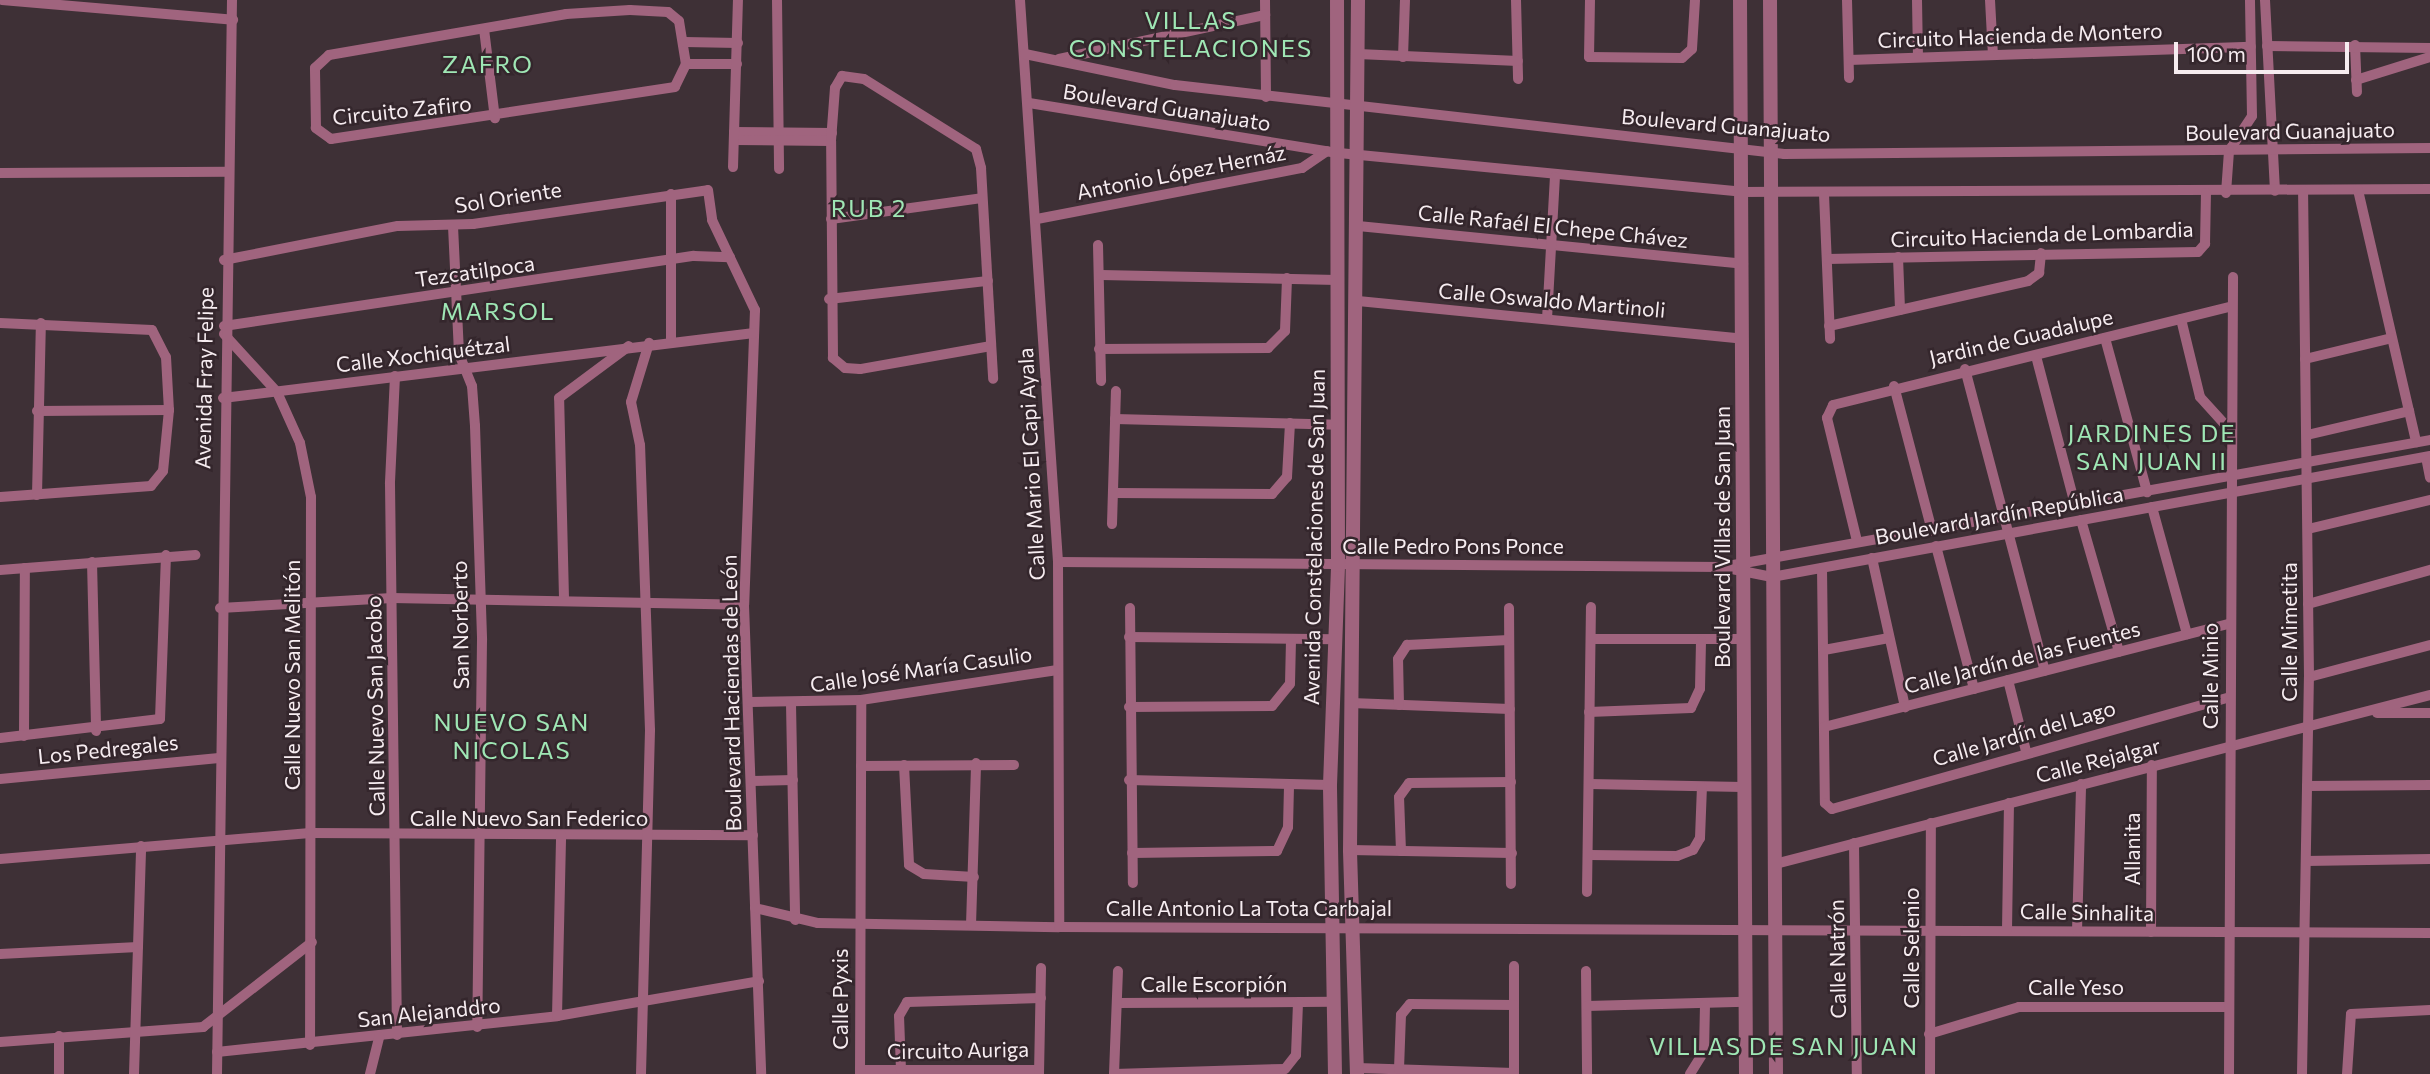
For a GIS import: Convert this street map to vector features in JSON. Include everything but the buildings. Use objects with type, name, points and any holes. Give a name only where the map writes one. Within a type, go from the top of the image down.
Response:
[{"type":"street","points":[[2,0],[233,20]]},
{"type":"street","name":"Avenida Fray Felipe","points":[[217,1074],[224,260],[232,0]]},
{"type":"street","points":[[733,167],[738,0]]},
{"type":"street","points":[[777,0],[779,169]]},
{"type":"street","name":"Calle Mario El Capi Ayala","points":[[1020,0],[1037,219],[1058,562],[1056,670],[1059,928]]},
{"type":"street","points":[[1265,0],[1266,97]]},
{"type":"street","name":"Avenida Constelaciones de San Juan","points":[[1335,1074],[1330,785],[1338,565],[1339,425],[1333,152],[1338,104],[1337,0]]},
{"type":"street","name":"Avenida Constelaciones de San Juan","points":[[1357,1071],[1350,850],[1360,152],[1358,0]]},
{"type":"street","points":[[1403,57],[1405,0]]},
{"type":"street","points":[[1516,0],[1518,79]]},
{"type":"street","points":[[1590,0],[1589,57],[1682,58],[1692,49],[1695,0]]},
{"type":"street","name":"Boulevard Villas de San Juan","points":[[1740,0],[1743,146],[1745,1074]]},
{"type":"street","points":[[1770,0],[1768,192],[1776,1074]]},
{"type":"street","name":"Circuito Hacienda de Montero","points":[[1847,0],[1849,60],[2251,47]]},
{"type":"street","points":[[1917,0],[1918,57]]},
{"type":"street","points":[[1990,0],[1993,55]]},
{"type":"street","points":[[2226,193],[2229,151],[2252,116],[2249,0]]},
{"type":"street","points":[[2265,0],[2274,191]]},
{"type":"street","name":"Circuito Zafiro","points":[[656,9],[675,17],[685,42],[686,65],[675,87],[666,91],[495,118],[331,139],[319,133],[313,118],[322,58],[566,15],[656,9]]},
{"type":"street","points":[[1056,60],[1265,15]]},
{"type":"street","points":[[484,29],[495,118]]},
{"type":"street","points":[[685,42],[738,43]]},
{"type":"street","points":[[2267,47],[2355,45],[2430,48]]},
{"type":"street","points":[[2355,45],[2357,92]]},
{"type":"street","name":"Boulevard Guanajuato","points":[[1025,54],[1266,97],[1743,146],[1769,151],[2430,148]]},
{"type":"street","points":[[1358,54],[1518,61]]},
{"type":"street","points":[[2356,80],[2430,57]]},
{"type":"street","points":[[1849,60],[1849,78]]},
{"type":"street","points":[[686,65],[737,64]]},
{"type":"street","points":[[991,346],[845,368],[830,351],[831,137],[837,81],[853,74],[968,138],[979,155],[988,281],[993,379]]},
{"type":"street","name":"Boulevard Guanajuato","points":[[1028,103],[1333,152],[1360,152],[1555,177],[1742,192],[2226,193],[2430,189]]},
{"type":"street","points":[[734,136],[831,137]]},
{"type":"street","name":"Antonio López Hernáz","points":[[1037,219],[1302,168],[1333,152]]},
{"type":"street","points":[[0,173],[228,172]]},
{"type":"street","points":[[1547,319],[1555,177]]},
{"type":"street","name":"Sol Oriente","points":[[224,260],[398,226],[453,226],[706,189],[720,237]]},
{"type":"street","points":[[2358,190],[2416,442]]},
{"type":"street","name":"Calle Mimetita","points":[[2302,1074],[2309,677],[2303,191]]},
{"type":"street","name":"Circuito Hacienda de Lombardia","points":[[1827,259],[2201,251],[2206,193]]},
{"type":"street","points":[[671,194],[671,340]]},
{"type":"street","points":[[1824,194],[1830,339]]},
{"type":"street","points":[[831,219],[982,198]]},
{"type":"street","name":"San Norberto","points":[[453,226],[455,293],[475,426],[480,835],[477,1027]]},
{"type":"street","name":"Calle Rafaél El Chepe Chávez","points":[[1358,226],[1743,264]]},
{"type":"street","name":"Boulevard Haciendas de León","points":[[720,237],[753,300],[744,605],[750,702],[761,1074]]},
{"type":"street","points":[[1098,245],[1101,275],[1101,381]]},
{"type":"street","points":[[1829,326],[2028,281],[2039,273],[2041,253]]},
{"type":"street","name":"Tezcatilpoca","points":[[224,330],[673,261],[730,257]]},
{"type":"street","points":[[1898,257],[1900,310]]},
{"type":"street","points":[[1101,275],[1337,279]]},
{"type":"street","name":"Calle Minio","points":[[2229,1074],[2229,477],[2233,277]]},
{"type":"street","points":[[1099,349],[1268,348],[1285,331],[1287,278]]},
{"type":"street","points":[[829,299],[988,281]]},
{"type":"street","name":"Calle Oswaldo Martinoli","points":[[1358,301],[1743,338]]},
{"type":"street","name":"Jardin de Guadalupe","points":[[1857,541],[1827,418],[1842,400],[1965,369],[2036,356],[2232,306]]},
{"type":"street","points":[[2181,319],[2200,397],[2230,430]]},
{"type":"street","points":[[0,323],[152,330],[166,356],[169,411],[160,481],[0,497]]},
{"type":"street","points":[[37,495],[41,323]]},
{"type":"street","name":"Calle Nuevo San Melitón","points":[[224,330],[277,392],[308,469],[312,600],[310,1045]]},
{"type":"street","name":"Calle Xochiquétzal","points":[[223,398],[629,345],[754,333]]},
{"type":"street","points":[[2105,338],[2147,492]]},
{"type":"street","points":[[2305,359],[2392,338]]},
{"type":"street","points":[[640,1074],[645,1003],[643,838],[650,730],[640,445],[631,390],[649,343]]},
{"type":"street","points":[[564,598],[558,406],[563,391],[629,345]]},
{"type":"street","points":[[2036,356],[2075,505]]},
{"type":"street","points":[[1965,369],[2045,671]]},
{"type":"street","name":"Calle Nuevo San Jacobo","points":[[395,376],[392,598],[397,837],[397,1035]]},
{"type":"street","points":[[1894,386],[1932,531]]},
{"type":"street","points":[[1112,524],[1116,391]]},
{"type":"street","points":[[37,411],[169,411]]},
{"type":"street","points":[[2307,435],[2409,411]]},
{"type":"street","points":[[1115,419],[1339,425]]},
{"type":"street","points":[[1114,493],[1272,494],[1287,477],[1290,423]]},
{"type":"street","name":"Boulevard Jardín República","points":[[1742,568],[1772,557],[1857,541],[2006,518],[2430,440]]},
{"type":"street","points":[[2428,457],[2430,478]]},
{"type":"street","name":"Boulevard Jardín República","points":[[1742,568],[1772,577],[2428,457]]},
{"type":"street","points":[[2308,529],[2430,500]]},
{"type":"street","points":[[2152,507],[2187,634]]},
{"type":"street","points":[[2081,520],[2119,652]]},
{"type":"street","points":[[1936,546],[1974,689]]},
{"type":"street","points":[[0,570],[166,555],[195,555]]},
{"type":"street","points":[[0,738],[96,731],[151,723],[162,714],[166,555]]},
{"type":"street","points":[[1872,558],[1905,707]]},
{"type":"street","points":[[92,562],[96,731]]},
{"type":"street","name":"Calle Pedro Pons Ponce","points":[[1058,562],[1742,568]]},
{"type":"street","points":[[24,736],[25,568]]},
{"type":"street","points":[[1822,568],[1824,727]]},
{"type":"street","points":[[2308,604],[2430,570]]},
{"type":"street","points":[[220,608],[312,600],[392,598],[564,598],[645,604],[744,605]]},
{"type":"street","points":[[1587,892],[1591,855],[1591,607]]},
{"type":"street","points":[[1130,608],[1128,750],[1133,883]]},
{"type":"street","points":[[1508,608],[1512,750],[1511,884]]},
{"type":"street","name":"Calle Jardín de las Fuentes","points":[[1824,727],[2230,624]]},
{"type":"street","points":[[1129,637],[1334,639]]},
{"type":"street","points":[[1824,650],[1889,638]]},
{"type":"street","points":[[1129,707],[1272,706],[1290,684],[1291,639]]},
{"type":"street","points":[[1591,639],[1742,639]]},
{"type":"street","points":[[1399,705],[1398,659],[1408,645],[1509,640]]},
{"type":"street","points":[[1590,712],[1691,708],[1700,689],[1701,640]]},
{"type":"street","points":[[2309,677],[2430,645]]},
{"type":"street","name":"Calle José María Casulio","points":[[750,702],[791,704],[861,700],[1056,670]]},
{"type":"street","points":[[2008,680],[2026,751]]},
{"type":"street","name":"Calle Rejalgar","points":[[1775,864],[2430,695]]},
{"type":"street","name":"Calle Jardín del Lago","points":[[1824,727],[1825,803],[1832,809],[2026,751],[2228,698]]},
{"type":"street","name":"Calle Pyxis","points":[[860,1072],[861,700]]},
{"type":"street","points":[[1351,703],[1510,709]]},
{"type":"street","points":[[791,704],[795,920]]},
{"type":"street","points":[[2368,712],[2430,713]]},
{"type":"street","name":"Los Pedregales","points":[[0,779],[219,758]]},
{"type":"street","points":[[861,766],[976,763],[1014,765]]},
{"type":"street","points":[[971,925],[976,763]]},
{"type":"street","points":[[904,765],[909,864],[924,874],[974,877]]},
{"type":"street","name":"Allanita","points":[[2151,932],[2152,765]]},
{"type":"street","points":[[1129,779],[1330,785]]},
{"type":"street","points":[[752,780],[793,780]]},
{"type":"street","points":[[1401,851],[1399,797],[1409,783],[1511,782]]},
{"type":"street","points":[[1590,784],[1743,787]]},
{"type":"street","points":[[2077,931],[2081,784]]},
{"type":"street","points":[[1132,853],[1277,851],[1288,827],[1289,785]]},
{"type":"street","points":[[2307,786],[2430,785]]},
{"type":"street","points":[[1591,855],[1677,856],[1693,850],[1700,838],[1702,787]]},
{"type":"street","points":[[2007,930],[2009,803]]},
{"type":"street","name":"Calle Selenio","points":[[1930,1074],[1931,823]]},
{"type":"street","name":"Calle Nuevo San Federico","points":[[0,859],[221,838],[310,833],[397,837],[561,835],[643,838],[753,835]]},
{"type":"street","points":[[557,1016],[561,835]]},
{"type":"street","name":"Calle Natrón","points":[[1854,843],[1857,1074]]},
{"type":"street","points":[[134,1074],[141,846]]},
{"type":"street","points":[[1350,850],[1512,853]]},
{"type":"street","points":[[2306,861],[2430,859]]},
{"type":"street","name":"Calle Antonio La Tota Carbajal","points":[[755,908],[795,920],[859,924],[1059,928],[1744,928]]},
{"type":"street","name":"Calle Sinhalita","points":[[1744,928],[2430,933]]},
{"type":"street","points":[[0,1042],[58,1036],[193,1030],[216,1021],[312,942]]},
{"type":"street","points":[[0,954],[138,947]]},
{"type":"street","points":[[1357,1071],[1399,1069],[1514,1074],[1514,966]]},
{"type":"street","name":"Circuito Auriga","points":[[860,1072],[1039,1072],[1041,968]]},
{"type":"street","points":[[1116,1003],[1118,971]]},
{"type":"street","points":[[1586,971],[1587,1074]]},
{"type":"street","name":"San Alejanddro","points":[[217,1052],[477,1027],[645,1003],[759,981]]},
{"type":"street","points":[[901,1070],[900,1016],[907,1002],[1041,998]]},
{"type":"street","name":"Calle Escorpión","points":[[1298,1003],[1296,1055],[1284,1069],[1114,1074],[1116,1003],[1333,1002]]},
{"type":"street","points":[[1587,1006],[1745,1002]]},
{"type":"street","points":[[1399,1069],[1401,1015],[1410,1004],[1514,1005]]},
{"type":"street","points":[[1690,1074],[1704,1052],[1705,1004]]},
{"type":"street","name":"Calle Yeso","points":[[1929,1034],[2029,1006],[2228,1007]]},
{"type":"street","points":[[2347,1074],[2351,1014],[2430,1010]]},
{"type":"street","points":[[58,1036],[60,1074]]},
{"type":"street","points":[[370,1074],[379,1037]]},
{"type":"district","name":"VILLAS CONSTELACIONES","points":[[1191,34]]},
{"type":"district","name":"ZAFRO","points":[[488,64]]},
{"type":"district","name":"RUB 2","points":[[869,208]]},
{"type":"district","name":"MARSOL","points":[[498,311]]},
{"type":"district","name":"JARDINES DE SAN JUAN II","points":[[2152,447]]},
{"type":"district","name":"NUEVO SAN NICOLAS","points":[[512,736]]},
{"type":"district","name":"VILLAS DE SAN JUAN","points":[[1784,1046]]}]
